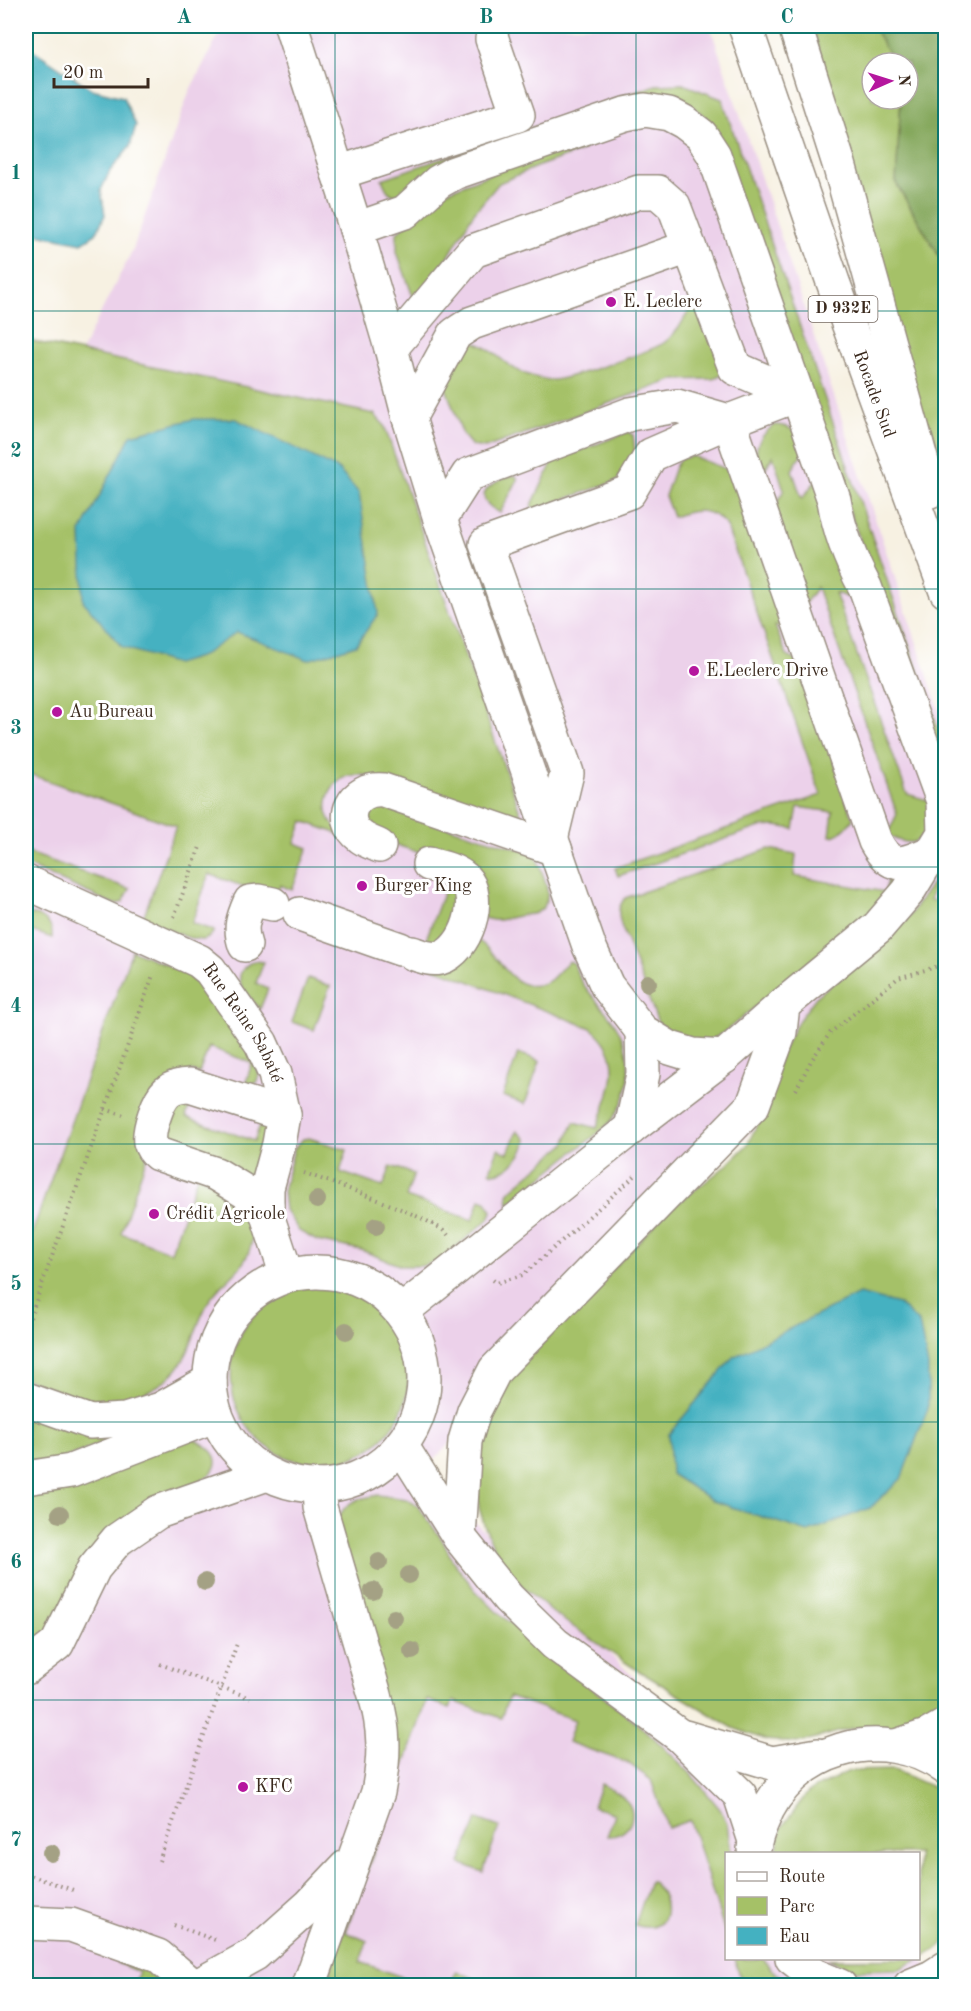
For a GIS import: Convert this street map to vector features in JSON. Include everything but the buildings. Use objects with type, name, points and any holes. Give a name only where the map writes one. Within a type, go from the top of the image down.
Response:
[{"type":"main road","points":[[291,26],[356,229],[440,519],[576,910],[607,986],[642,1031],[670,1048],[693,1055],[724,1057]]},
{"type":"main road","name":"Rocade Sud","points":[[745,26],[833,282],[945,591]]},
{"type":"main road","name":"Rocade Sud","points":[[795,26],[839,164],[945,547]]},
{"type":"main road","points":[[338,173],[518,116],[492,39]]},
{"type":"main road","points":[[356,229],[405,212],[438,182],[454,173],[625,114],[645,110],[669,114],[701,135],[714,155],[834,500],[838,524],[852,562],[865,587],[943,801],[944,833],[908,892],[878,927],[724,1057],[401,1312]]},
{"type":"main road","points":[[391,348],[472,250],[639,192],[658,192],[674,206],[735,368],[797,395]]},
{"type":"main road","points":[[409,418],[455,334],[464,328],[483,319],[689,247]]},
{"type":"main road","points":[[453,556],[629,492],[651,455],[797,395]]},
{"type":"main road","points":[[440,519],[468,475],[630,414],[677,406],[729,421]]},
{"type":"main road","points":[[729,421],[875,841],[884,856],[894,862],[904,863],[932,852]]},
{"type":"main road","points":[[486,544],[567,773],[553,844]]},
{"type":"main road","points":[[245,945],[241,932],[243,916],[250,903],[259,900],[433,959],[442,957],[456,948],[474,908],[470,888],[464,878],[456,873],[360,837],[352,827],[351,806],[364,792],[373,789],[383,790],[553,844]]},
{"type":"main road","name":"Rue Reine Sabaté","points":[[26,882],[199,961],[210,970],[261,1043],[275,1074],[284,1115],[267,1188],[267,1215],[287,1276]]},
{"type":"main road","points":[[459,1537],[465,1441],[474,1411],[495,1370],[753,1105],[780,1032],[783,1005]]},
{"type":"main road","points":[[632,1128],[643,1074],[642,1031]]},
{"type":"main road","points":[[267,1205],[216,1174],[158,1154],[150,1142],[152,1125],[160,1102],[167,1092],[179,1086],[190,1085],[284,1115]]},
{"type":"main road","points":[[312,1272],[337,1274],[383,1294],[401,1312],[414,1333],[421,1355],[424,1379],[422,1402],[414,1425],[401,1445],[385,1462],[365,1475],[343,1484],[319,1486],[292,1484],[267,1474],[246,1459],[228,1439],[216,1415],[210,1381],[213,1353],[223,1327],[240,1304],[261,1287],[287,1276],[312,1272]]},
{"type":"main road","points":[[26,1399],[90,1422],[124,1420],[161,1409],[210,1381]]},
{"type":"main road","points":[[26,1478],[71,1471],[216,1415]]},
{"type":"main road","points":[[401,1445],[459,1537],[508,1599],[555,1644],[680,1736],[740,1795],[754,1847]]},
{"type":"main road","points":[[26,1668],[57,1644],[94,1568],[117,1540],[158,1512],[267,1474]]},
{"type":"main road","points":[[309,1986],[378,1792],[383,1768],[384,1744],[382,1719],[320,1507],[319,1486]]},
{"type":"main road","points":[[896,1746],[927,1736],[945,1725]]},
{"type":"main road","points":[[680,1736],[772,1763],[825,1754],[860,1744],[896,1746],[932,1758],[945,1768]]},
{"type":"main road","points":[[754,1847],[768,1805],[792,1775],[825,1754]]},
{"type":"main road","points":[[26,1923],[71,1925],[158,1956],[195,1986],[255,1954],[310,1905],[357,1854]]},
{"type":"main road","points":[[793,1960],[814,1975],[840,1986]]},
{"type":"main road","points":[[910,1986],[932,1977],[945,1968]]},
{"type":"path","points":[[26,1329],[200,847]]},
{"type":"path","points":[[753,1105],[772,1111],[791,1099],[811,1061],[830,1033],[898,978],[945,964]]},
{"type":"path","points":[[105,1109],[152,1125]]},
{"type":"path","points":[[274,1163],[420,1217],[444,1230],[467,1261],[497,1283],[523,1275],[637,1174]]},
{"type":"path","points":[[159,1861],[237,1641]]},
{"type":"path","points":[[160,1664],[250,1698]]},
{"type":"path","points":[[26,1874],[80,1893]]},
{"type":"path","points":[[168,1923],[255,1954]]},
{"type":"shaded area","points":[[223,26],[710,26],[945,727],[945,930],[423,1471],[812,1852],[725,1852],[725,1960],[920,1960],[920,1958],[945,1985],[26,1985],[26,460],[133,249],[189,92]]},
{"type":"green space","points":[[812,26],[873,26],[887,51],[860,51],[860,111],[900,111],[896,183],[945,266],[945,499]]},
{"type":"green space","points":[[873,26],[945,26],[945,266],[896,183],[900,111],[920,111],[920,51],[887,51]]},
{"type":"green space","points":[[683,84],[722,99],[945,749],[945,779],[711,122],[688,104],[672,98],[643,95],[401,197],[388,191],[382,179],[656,85]]},
{"type":"green space","points":[[581,138],[584,150],[499,183],[473,214],[420,306],[416,305],[397,252],[397,233],[438,195]]},
{"type":"green space","points":[[694,301],[727,371],[713,379],[673,380],[485,448],[472,446],[463,435],[444,383],[467,341],[482,345],[514,368],[536,378],[560,379],[629,358],[665,342],[678,328]]},
{"type":"green space","points":[[26,340],[374,414],[384,425],[524,823],[521,831],[364,775],[347,776],[338,782],[329,794],[327,813],[332,824],[347,837],[303,821],[295,843],[308,848],[292,890],[280,885],[275,898],[209,874],[192,923],[214,931],[203,940],[181,935],[143,918],[176,826],[26,773]]},
{"type":"green space","points":[[774,425],[785,426],[794,431],[806,447],[792,470],[802,499],[817,479],[860,601],[835,593],[907,794],[931,801],[934,811],[927,829],[918,840],[913,842],[898,840],[887,835],[897,814],[817,587],[803,606],[772,512],[784,490],[773,456],[760,477],[757,448],[762,436]]},
{"type":"green space","points":[[628,432],[633,435],[635,451],[617,481],[536,509],[531,507],[553,461]]},
{"type":"green space","points":[[692,456],[734,472],[788,628],[775,626],[787,656],[802,663],[853,819],[841,832],[830,836],[833,812],[798,807],[794,829],[776,826],[760,827],[618,876],[615,868],[821,795],[726,525],[708,512],[688,512],[673,517],[665,496],[680,459]]},
{"type":"green space","points":[[514,475],[517,481],[500,513],[490,506],[484,495],[491,485]]},
{"type":"green space","points":[[367,802],[535,854],[546,886],[546,902],[543,908],[534,914],[498,920],[478,916],[463,868],[374,837],[365,831]]},
{"type":"green space","points":[[769,849],[796,854],[794,876],[885,892],[890,871],[895,876],[896,883],[883,904],[723,1033],[700,1044],[660,1028],[621,925],[619,911],[622,902],[625,898]]},
{"type":"green space","points":[[26,852],[130,889],[123,902],[111,903],[26,865]]},
{"type":"green space","points":[[449,878],[460,885],[454,939],[422,950]]},
{"type":"green space","points":[[935,879],[930,900],[946,903],[945,1714],[903,1728],[853,1728],[797,1743],[766,1740],[733,1728],[631,1666],[553,1613],[515,1580],[498,1558],[479,1508],[476,1475],[478,1448],[498,1389],[668,1211],[727,1165],[747,1145],[758,1123],[782,1051],[799,1020],[816,997],[905,922]]},
{"type":"green space","points":[[26,914],[45,920],[51,927],[52,938],[29,930],[26,939]]},
{"type":"green space","points":[[479,941],[509,974],[526,985],[537,985],[549,981],[569,961],[574,963],[582,982],[619,1031],[629,1066],[623,1101],[610,1122],[509,1204],[508,1194],[511,1190],[565,1144],[574,1122],[597,1128],[611,1088],[613,1063],[602,1039],[591,1028],[426,965]]},
{"type":"green space","points":[[132,950],[185,973],[202,987],[251,1050],[259,1075],[256,1083],[245,1085],[252,1063],[209,1047],[199,1073],[191,1071],[147,1156],[121,1233],[171,1252],[198,1174],[245,1204],[250,1210],[254,1226],[251,1245],[244,1261],[209,1301],[178,1368],[169,1377],[147,1391],[121,1399],[95,1400],[68,1394],[26,1379],[26,1250]]},
{"type":"green space","points":[[253,961],[264,962],[256,983],[268,989],[260,1009],[241,985],[240,979],[245,967]]},
{"type":"green space","points":[[308,978],[330,986],[314,1030],[292,1022]]},
{"type":"green space","points":[[518,1053],[540,1061],[525,1104],[503,1096]]},
{"type":"green space","points":[[194,1092],[186,1117],[254,1141],[262,1120],[270,1128],[254,1175],[250,1176],[170,1143],[164,1138],[178,1096]]},
{"type":"green space","points":[[517,1131],[526,1139],[523,1151],[510,1166],[493,1173],[490,1171],[498,1149],[508,1153]]},
{"type":"green space","points":[[309,1138],[347,1150],[340,1172],[383,1187],[391,1166],[414,1174],[406,1197],[473,1220],[480,1199],[486,1201],[492,1211],[489,1219],[439,1261],[421,1266],[401,1266],[361,1250],[317,1241],[299,1231],[285,1210],[283,1191],[294,1149],[303,1139]]},
{"type":"green space","points":[[320,1286],[354,1293],[383,1312],[402,1341],[409,1375],[402,1409],[383,1438],[354,1457],[320,1464],[286,1457],[257,1438],[238,1409],[231,1375],[238,1341],[257,1312],[286,1293]]},
{"type":"green space","points":[[26,1413],[117,1437],[59,1461],[26,1466]]},
{"type":"green space","points":[[188,1437],[201,1443],[212,1452],[216,1463],[214,1469],[26,1654],[26,1484]]},
{"type":"green space","points":[[378,1495],[406,1499],[417,1505],[441,1538],[453,1561],[475,1590],[499,1614],[651,1735],[690,1773],[720,1809],[727,1823],[731,1852],[725,1852],[725,1932],[690,1820],[668,1828],[651,1780],[628,1763],[568,1742],[575,1720],[509,1696],[501,1718],[453,1701],[450,1708],[427,1700],[346,1932],[367,1941],[360,1962],[424,1985],[325,1986],[395,1786],[338,1520],[349,1504],[359,1499]]},
{"type":"green space","points":[[894,1770],[935,1788],[945,1800],[945,1941],[940,1948],[920,1958],[920,1852],[776,1852],[781,1828],[808,1792],[849,1771]]},
{"type":"green space","points":[[601,1784],[624,1797],[630,1806],[632,1819],[621,1833],[607,1836],[615,1814],[593,1806]]},
{"type":"green space","points":[[477,1819],[499,1827],[483,1872],[460,1863]]},
{"type":"green space","points":[[650,1881],[661,1893],[665,1902],[663,1919],[658,1925],[649,1927],[635,1925]]},
{"type":"green space","points":[[121,1959],[150,1969],[159,1985],[135,1983],[139,1972],[117,1963]]},
{"type":"green space","points":[[734,1960],[764,1960],[790,1985],[743,1985]]},
{"type":"green space","points":[[830,1960],[917,1960],[900,1969],[854,1970]]},
{"type":"green space","points":[[456,1971],[478,1980],[476,1985],[451,1985]]},
{"type":"water","points":[[26,45],[92,89],[123,97],[136,125],[130,147],[110,171],[101,190],[105,215],[96,234],[82,243],[26,232]]},
{"type":"water","points":[[194,419],[236,419],[338,469],[359,493],[378,614],[356,645],[308,660],[237,632],[202,656],[176,664],[122,647],[83,601],[81,532],[131,435]]},
{"type":"water","points":[[859,1294],[899,1304],[919,1323],[928,1366],[928,1408],[901,1479],[870,1508],[808,1532],[713,1501],[671,1474],[669,1434],[733,1357]]},
{"type":"place","name":"E. Leclerc","points":[[611,302]]},
{"type":"place","name":"E.Leclerc Drive","points":[[694,671]]},
{"type":"place","name":"Au Bureau","points":[[57,712]]},
{"type":"place","name":"Burger King","points":[[362,886]]},
{"type":"place","name":"Crédit Agricole","points":[[154,1214]]},
{"type":"place","name":"KFC","points":[[243,1787]]}]
